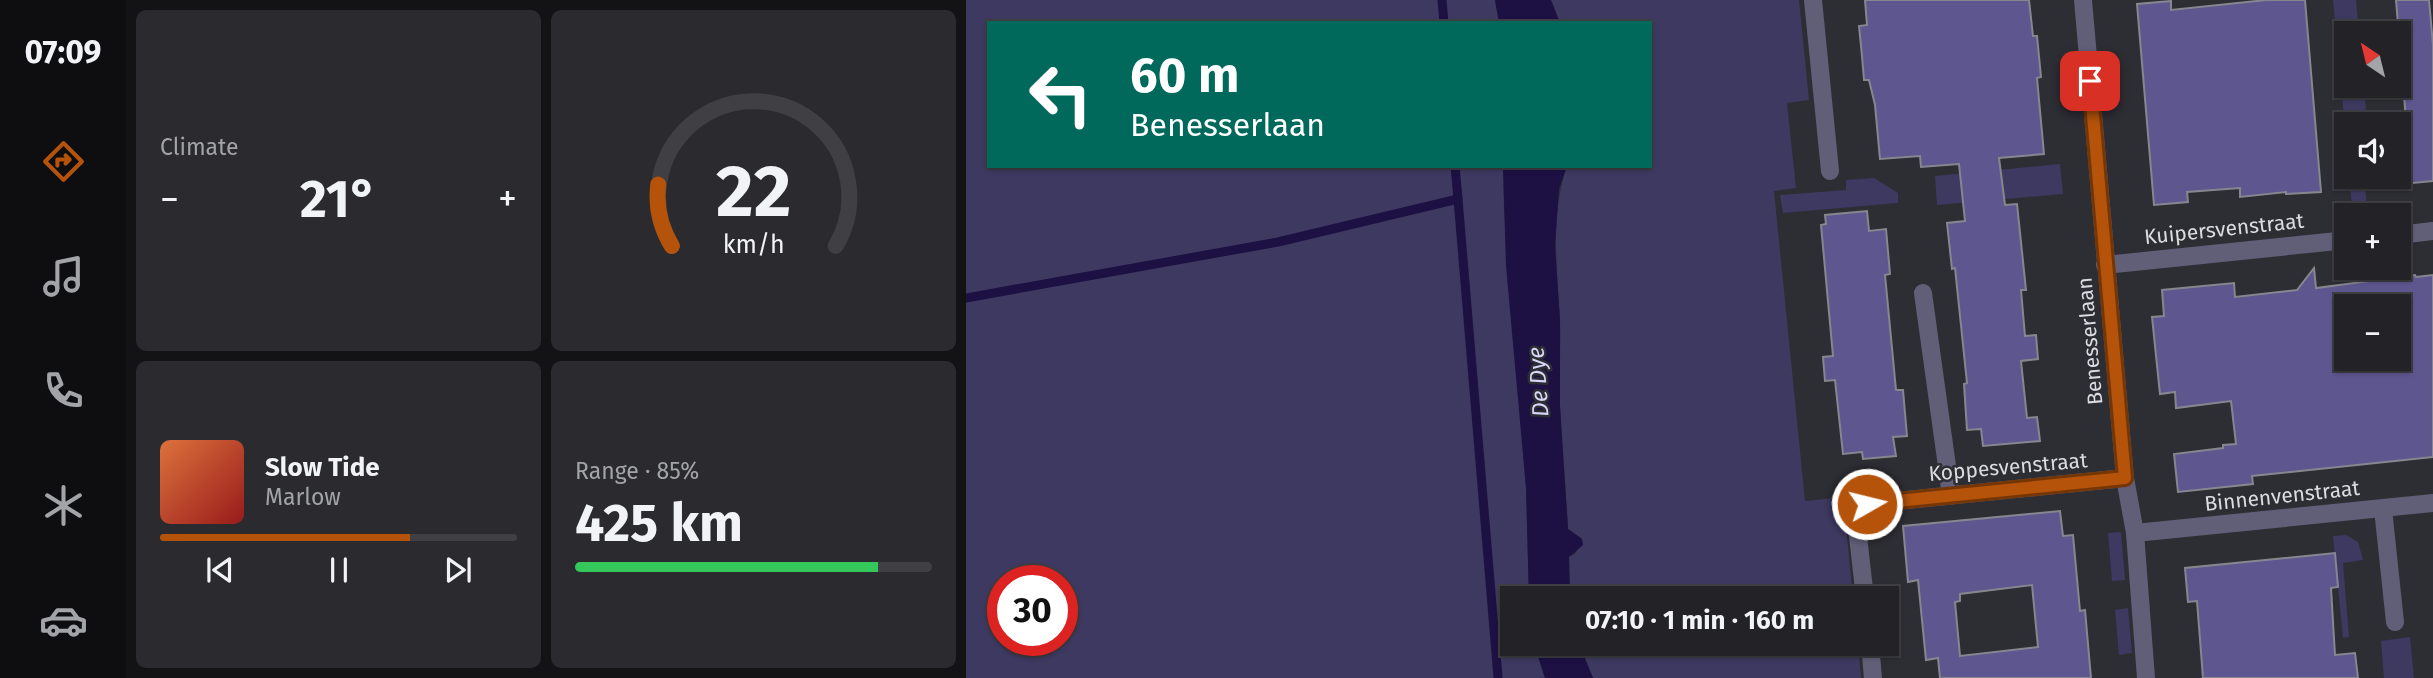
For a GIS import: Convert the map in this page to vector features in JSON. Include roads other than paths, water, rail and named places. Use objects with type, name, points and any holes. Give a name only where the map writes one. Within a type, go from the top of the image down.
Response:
[{"type":"street","points":[[1813,0],[1830,171]]},
{"type":"street","name":"Benesserlaan","points":[[2083,0],[2105,265],[2125,478],[2135,533],[2146,678]]},
{"type":"street","points":[[2411,233],[2433,230]]},
{"type":"street","name":"Kuipersvenstraat","points":[[2105,265],[2334,241]]},
{"type":"street","points":[[1923,293],[1951,495]]},
{"type":"street","name":"Koppesvenstraat","points":[[1864,586],[1856,520],[1863,508],[1874,502],[2125,478]]},
{"type":"street","name":"Binnenvenstraat","points":[[2135,533],[2433,503]]},
{"type":"street","points":[[2383,509],[2395,622]]},
{"type":"street","points":[[1871,656],[1873,678]]},
{"type":"water","points":[[1495,0],[1551,0],[1559,21],[1499,21]]},
{"type":"water","name":"De Dye","points":[[1503,168],[1566,168],[1559,189],[1555,245],[1560,320],[1560,406],[1568,529],[1582,539],[1583,545],[1569,557],[1570,586],[1529,586],[1526,488],[1506,266]]},
{"type":"water","points":[[1538,656],[1584,656],[1593,678],[1545,678]]},
{"type":"waterway","points":[[1442,0],[1444,21]]},
{"type":"waterway","points":[[1455,168],[1458,199]]},
{"type":"waterway","points":[[966,298],[1278,242],[1458,199],[1498,677]]}]
